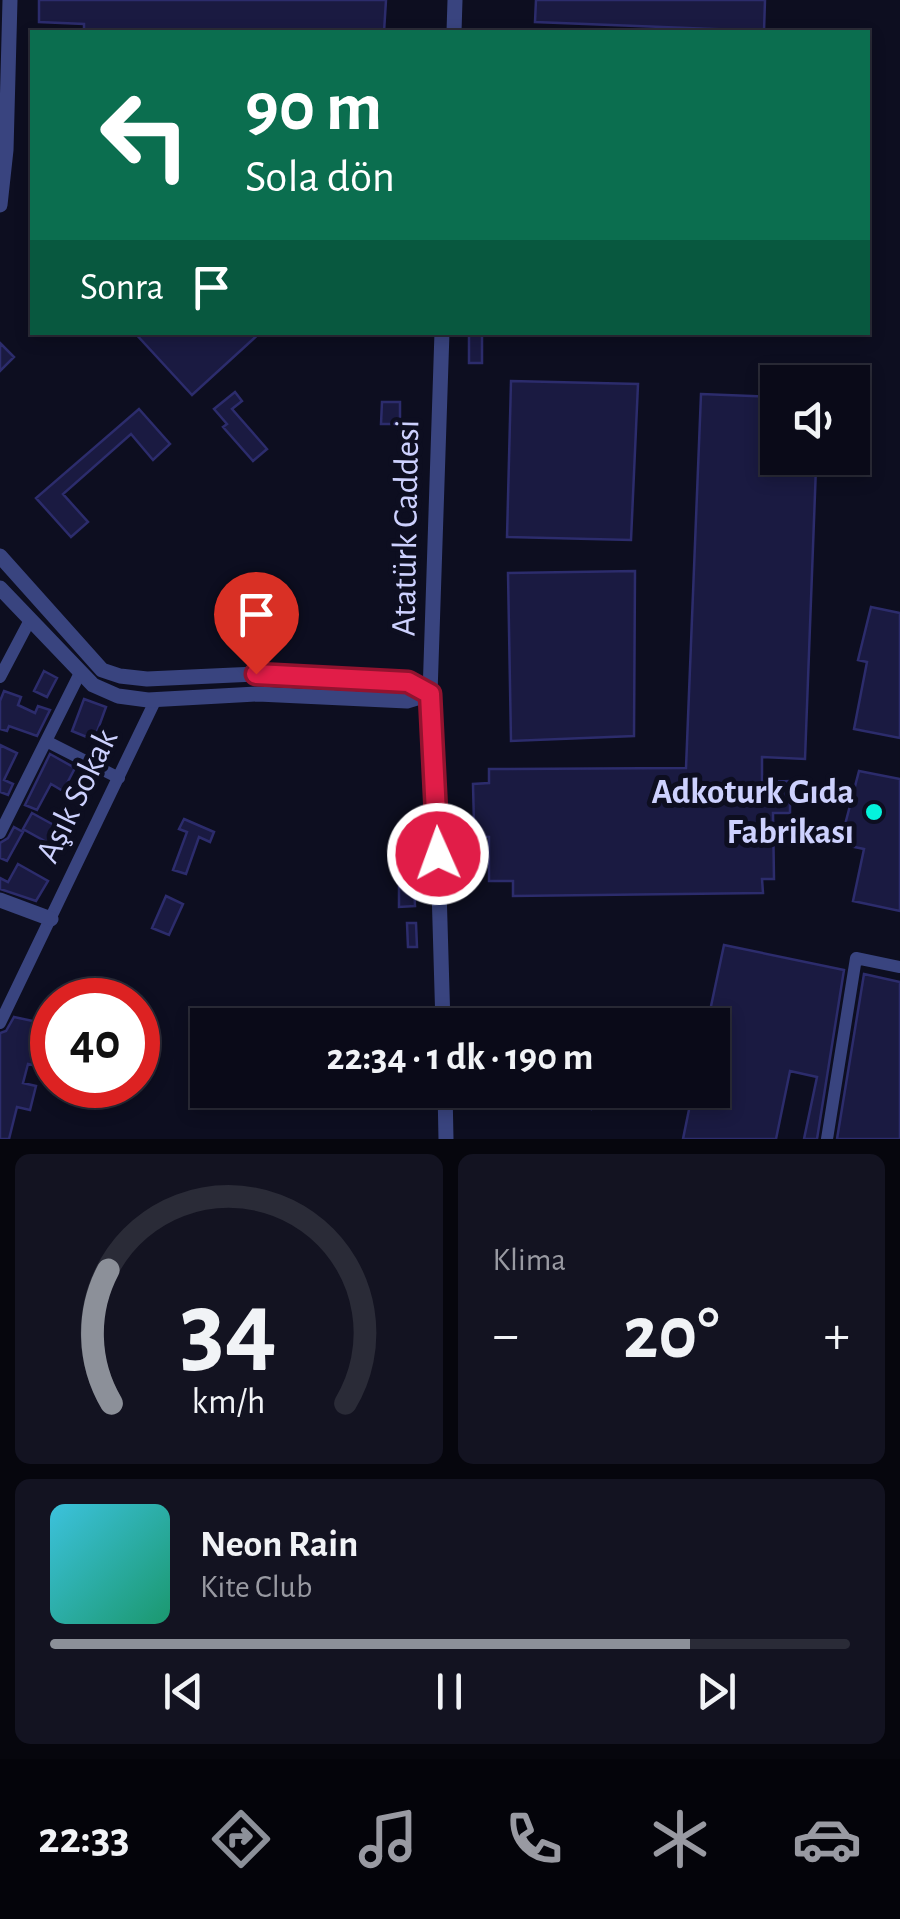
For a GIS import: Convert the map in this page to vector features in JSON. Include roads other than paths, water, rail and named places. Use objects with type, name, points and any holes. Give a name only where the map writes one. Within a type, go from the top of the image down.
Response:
[{"type":"street","points":[[0,204],[10,0]]},
{"type":"street","points":[[454,30],[455,0]]},
{"type":"street","name":"Atatürk Caddesi","points":[[442,335],[430,694],[434,718],[443,1008]]},
{"type":"street","points":[[0,556],[102,670],[120,676],[147,680],[256,674],[339,676],[408,682],[430,694]]},
{"type":"street","points":[[0,588],[92,686],[118,696],[156,699],[258,694],[407,701],[430,694]]},
{"type":"street","points":[[0,677],[30,620]]},
{"type":"street","points":[[0,833],[80,672]]},
{"type":"street","name":"Aşık Sokak","points":[[0,1023],[156,699]]},
{"type":"street","points":[[46,741],[119,778]]},
{"type":"street","points":[[0,900],[51,919]]},
{"type":"street","points":[[827,1139],[856,958],[900,966]]},
{"type":"street","points":[[445,1108],[446,1139]]},
{"type":"place","name":"Adkoturk Gıda Fabrikası","points":[[874,812]]}]
